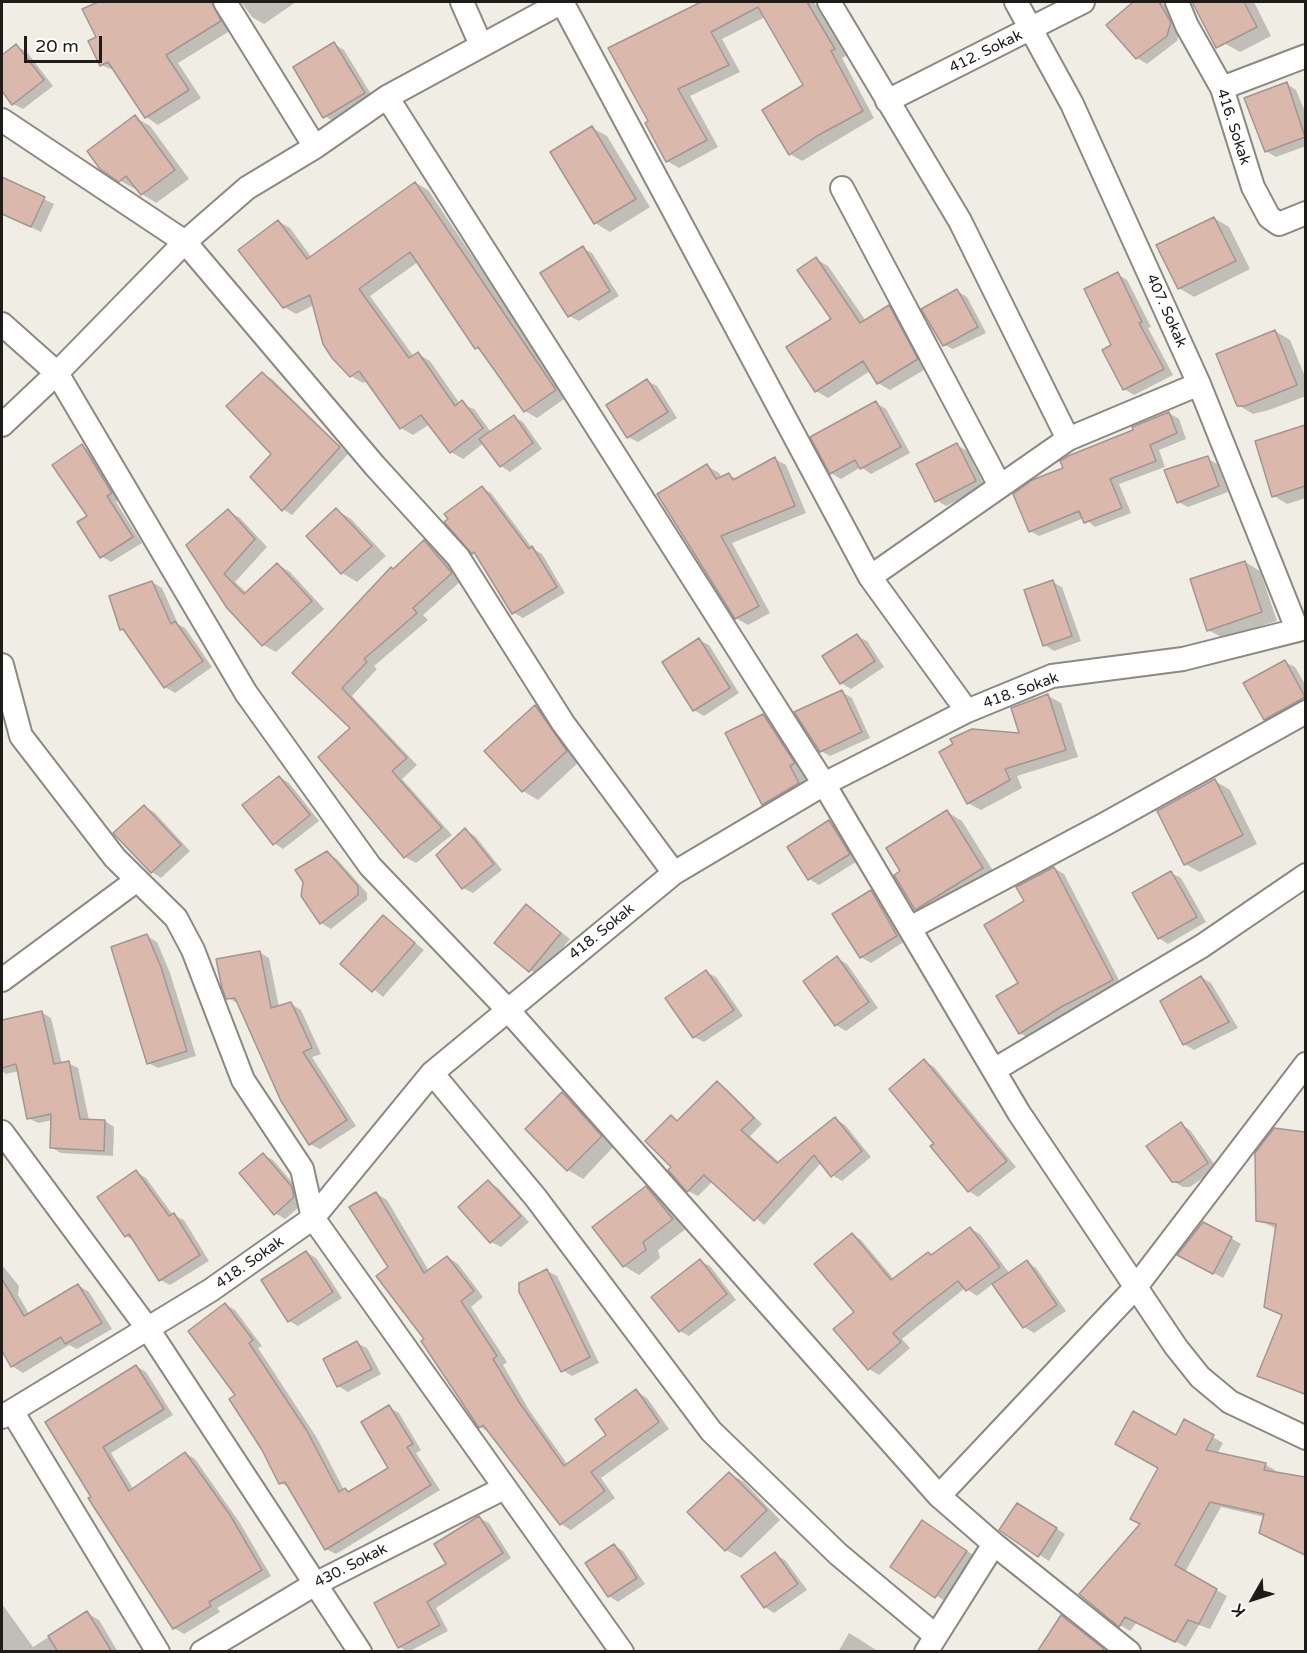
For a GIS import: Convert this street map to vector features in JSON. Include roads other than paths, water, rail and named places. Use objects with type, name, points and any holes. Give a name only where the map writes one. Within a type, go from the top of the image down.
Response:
[{"type":"street","points":[[225,2],[315,147]]},
{"type":"street","points":[[462,2],[481,45]]},
{"type":"street","points":[[2,425],[57,373],[185,242],[247,188],[315,147],[387,97],[562,2],[870,577],[967,711]]},
{"type":"street","points":[[829,2],[960,221],[1068,439]]},
{"type":"street","name":"407. Sokak","points":[[1016,2],[1072,104],[1199,384],[1301,628]]},
{"type":"street","name":"412. Sokak","points":[[887,101],[1032,30],[1083,2]]},
{"type":"street","name":"416. Sokak","points":[[1177,2],[1186,26],[1222,88],[1253,187],[1269,217],[1279,224],[1305,213]]},
{"type":"street","points":[[1222,88],[1305,56]]},
{"type":"street","points":[[387,97],[824,784],[1019,1113],[1136,1288],[1200,1377],[1230,1402],[1305,1438]]},
{"type":"street","points":[[2,120],[185,242],[375,466],[458,557],[562,723],[674,873]]},
{"type":"street","points":[[842,188],[1000,486]]},
{"type":"street","points":[[2,324],[57,373],[246,693],[370,866],[507,1009],[939,1496],[994,1544],[1129,1652]]},
{"type":"street","points":[[870,577],[1068,439],[1199,384]]},
{"type":"street","name":"418. Sokak","points":[[7,1414],[211,1290],[313,1218],[432,1073],[674,873],[824,784],[967,711],[1052,676],[1183,659],[1301,628]]},
{"type":"street","points":[[2,665],[21,736],[115,858],[176,918],[193,950],[243,1080],[302,1168],[313,1218],[622,1652]]},
{"type":"street","points":[[910,928],[1104,824],[1305,712]]},
{"type":"street","points":[[994,1070],[1202,946],[1305,875]]},
{"type":"street","points":[[2,980],[137,880]]},
{"type":"street","points":[[939,1496],[1136,1288],[1305,1064]]},
{"type":"street","points":[[432,1073],[536,1198],[711,1431],[931,1644],[994,1544]]},
{"type":"street","points":[[2,1132],[10,1159],[148,1329],[360,1652]]},
{"type":"street","points":[[7,1414],[158,1652]]},
{"type":"street","name":"430. Sokak","points":[[202,1652],[315,1584],[504,1488]]}]
